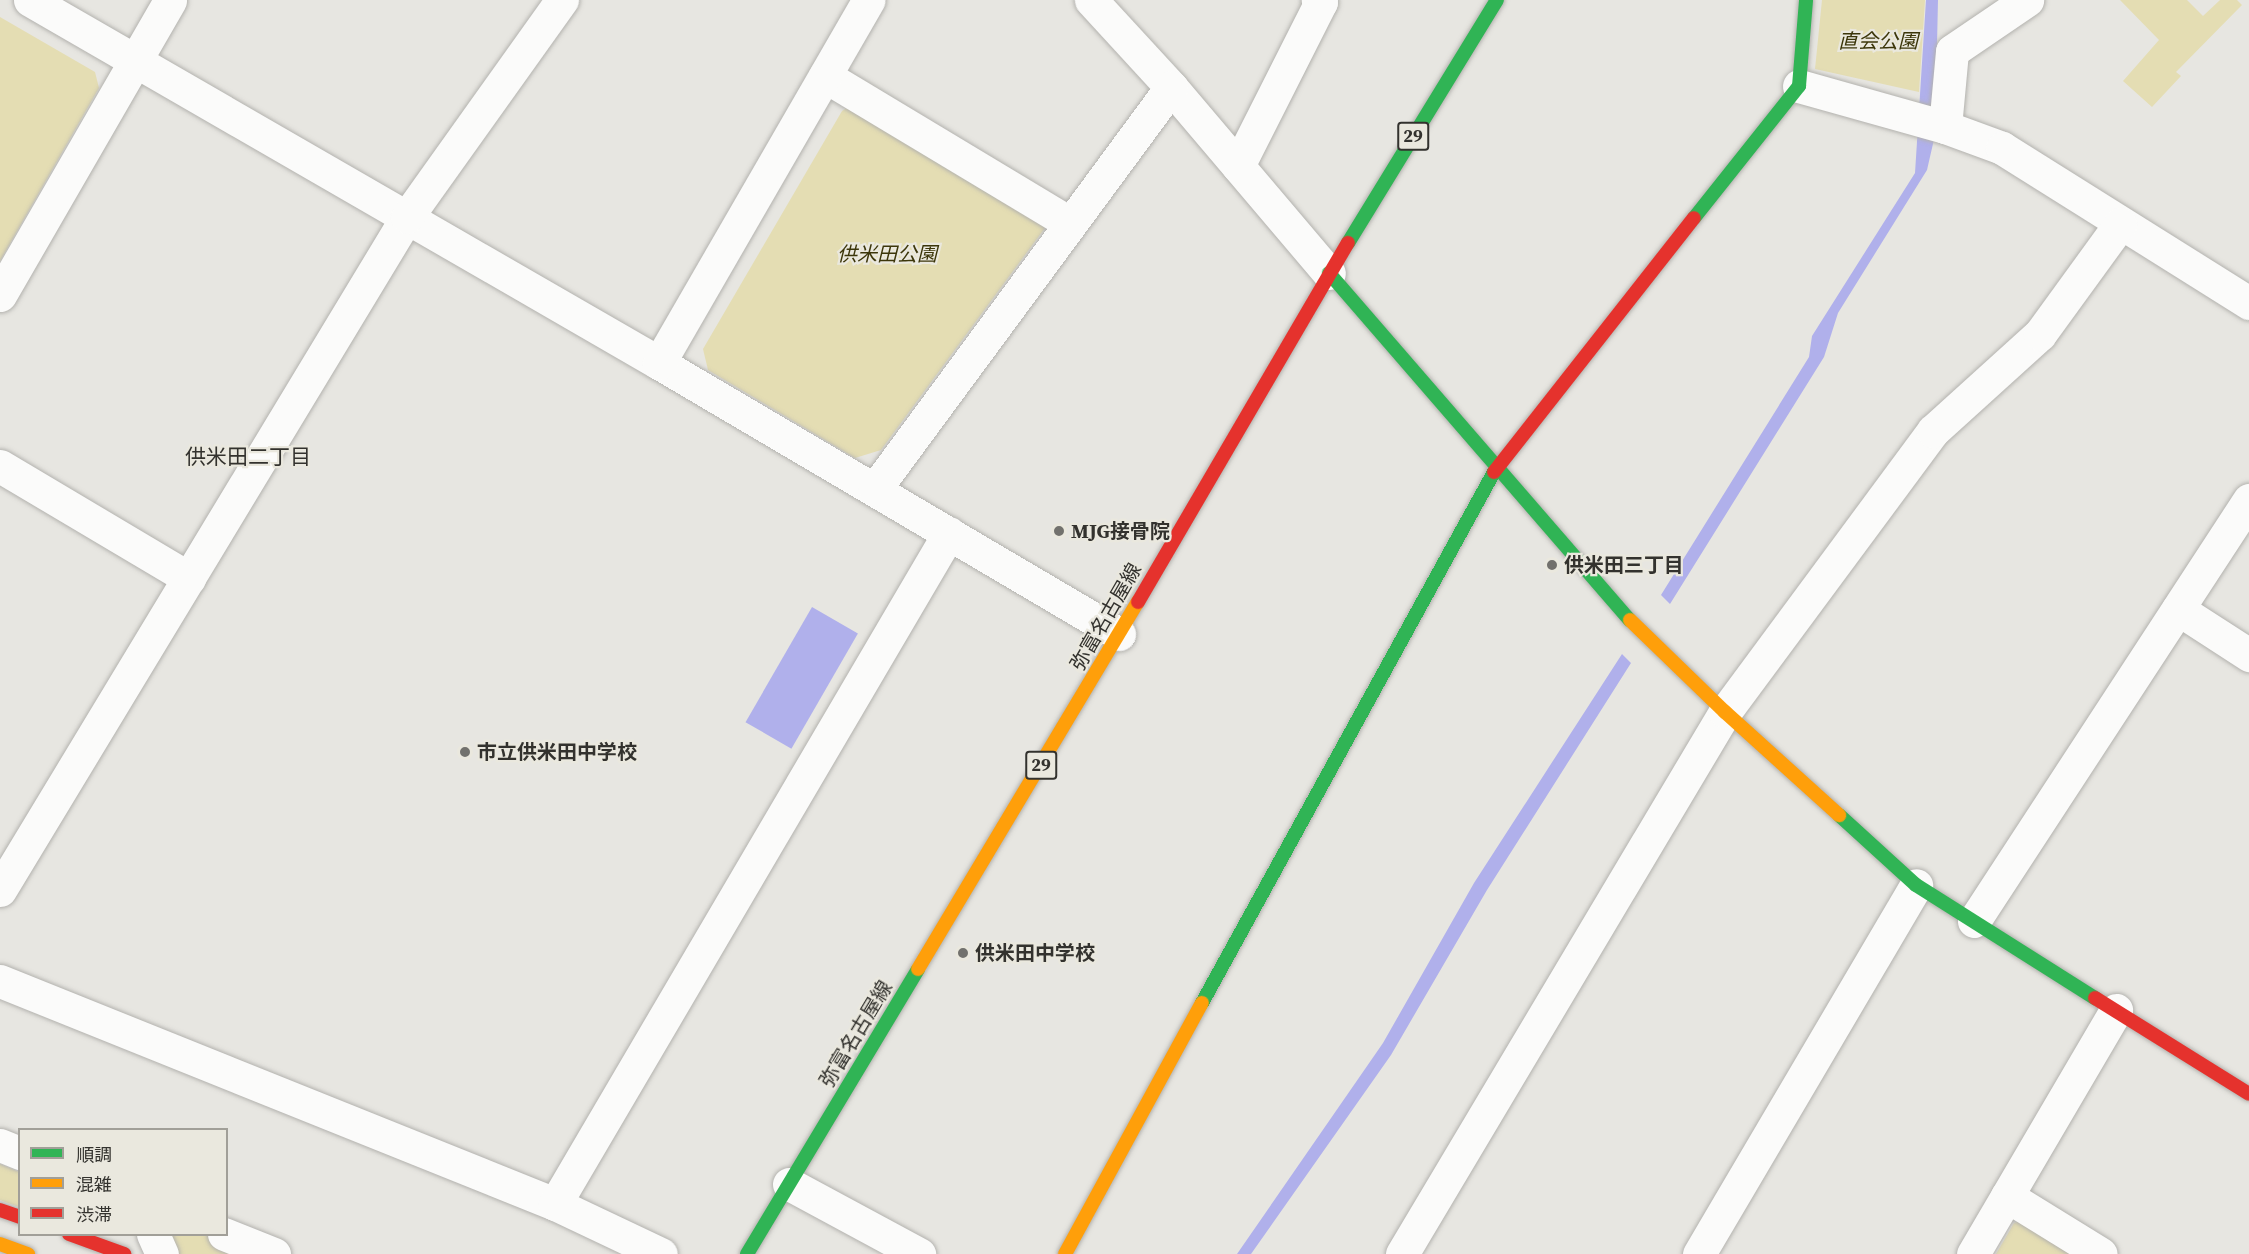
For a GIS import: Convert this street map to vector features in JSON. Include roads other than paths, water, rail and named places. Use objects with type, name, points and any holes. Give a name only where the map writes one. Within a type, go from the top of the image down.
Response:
[{"type":"main road","name":"弥富名古屋線","points":[[747,1254],[1119,634],[1329,273],[1497,0]]},
{"type":"main road","points":[[1065,1254],[1497,466],[1799,86],[1806,0]]},
{"type":"main road","points":[[1329,273],[1631,621],[1725,712],[1916,885],[2249,1094]]},
{"type":"main road","points":[[0,1210],[18,1216]]},
{"type":"main road","points":[[74,1236],[124,1254]]},
{"type":"main road","points":[[0,1244],[28,1254]]},
{"type":"street","points":[[30,0],[659,363],[1119,634]]},
{"type":"street","points":[[0,295],[170,0]]},
{"type":"street","points":[[0,890],[407,217],[562,0]]},
{"type":"street","points":[[659,363],[869,0]]},
{"type":"street","points":[[1091,0],[1171,87],[1329,273]]},
{"type":"street","points":[[1238,166],[1321,2],[1318,0]]},
{"type":"street","points":[[1932,124],[1952,51],[2027,0]]},
{"type":"street","points":[[825,76],[1070,223]]},
{"type":"street","points":[[1799,86],[1932,124],[2002,148],[2249,303]]},
{"type":"street","points":[[875,489],[1171,87]]},
{"type":"street","points":[[1401,1254],[1725,712],[1933,431],[2040,334],[2120,224]]},
{"type":"street","points":[[0,466],[189,578]]},
{"type":"street","points":[[1974,921],[2249,500]]},
{"type":"street","points":[[555,1203],[949,533]]},
{"type":"street","points":[[2178,609],[2249,655]]},
{"type":"street","points":[[1699,1254],[1916,885]]},
{"type":"street","points":[[0,981],[555,1203],[661,1254]]},
{"type":"street","points":[[1973,1254],[2116,1010]]},
{"type":"street","points":[[0,1144],[18,1152]]},
{"type":"street","points":[[789,1184],[919,1254]]},
{"type":"street","points":[[2007,1196],[2101,1254]]},
{"type":"street","points":[[154,1236],[162,1254]]},
{"type":"street","points":[[228,1236],[274,1254]]},
{"type":"water","points":[[1926,0],[1938,0],[1935,135],[1927,170],[1838,313],[1824,357],[1670,604],[1661,595],[1809,357],[1812,336],[1915,173]]},
{"type":"water","points":[[812,607],[858,634],[791,749],[746,722]]},
{"type":"water","points":[[1622,654],[1631,663],[1487,890],[1391,1055],[1251,1254],[1237,1254],[1383,1043],[1474,883]]},
{"type":"place","name":"MJG接骨院","points":[[1059,531]]},
{"type":"place","name":"供米田三丁目","points":[[1552,565]]},
{"type":"place","name":"市立供米田中学校","points":[[465,752]]},
{"type":"place","name":"供米田中学校","points":[[963,953]]},
{"type":"district","name":"供米田二丁目","points":[[248,457]]},
{"type":"park label","name":"直会公園","points":[[1878,41]]},
{"type":"park label","name":"供米田公園","points":[[887,254]]}]
